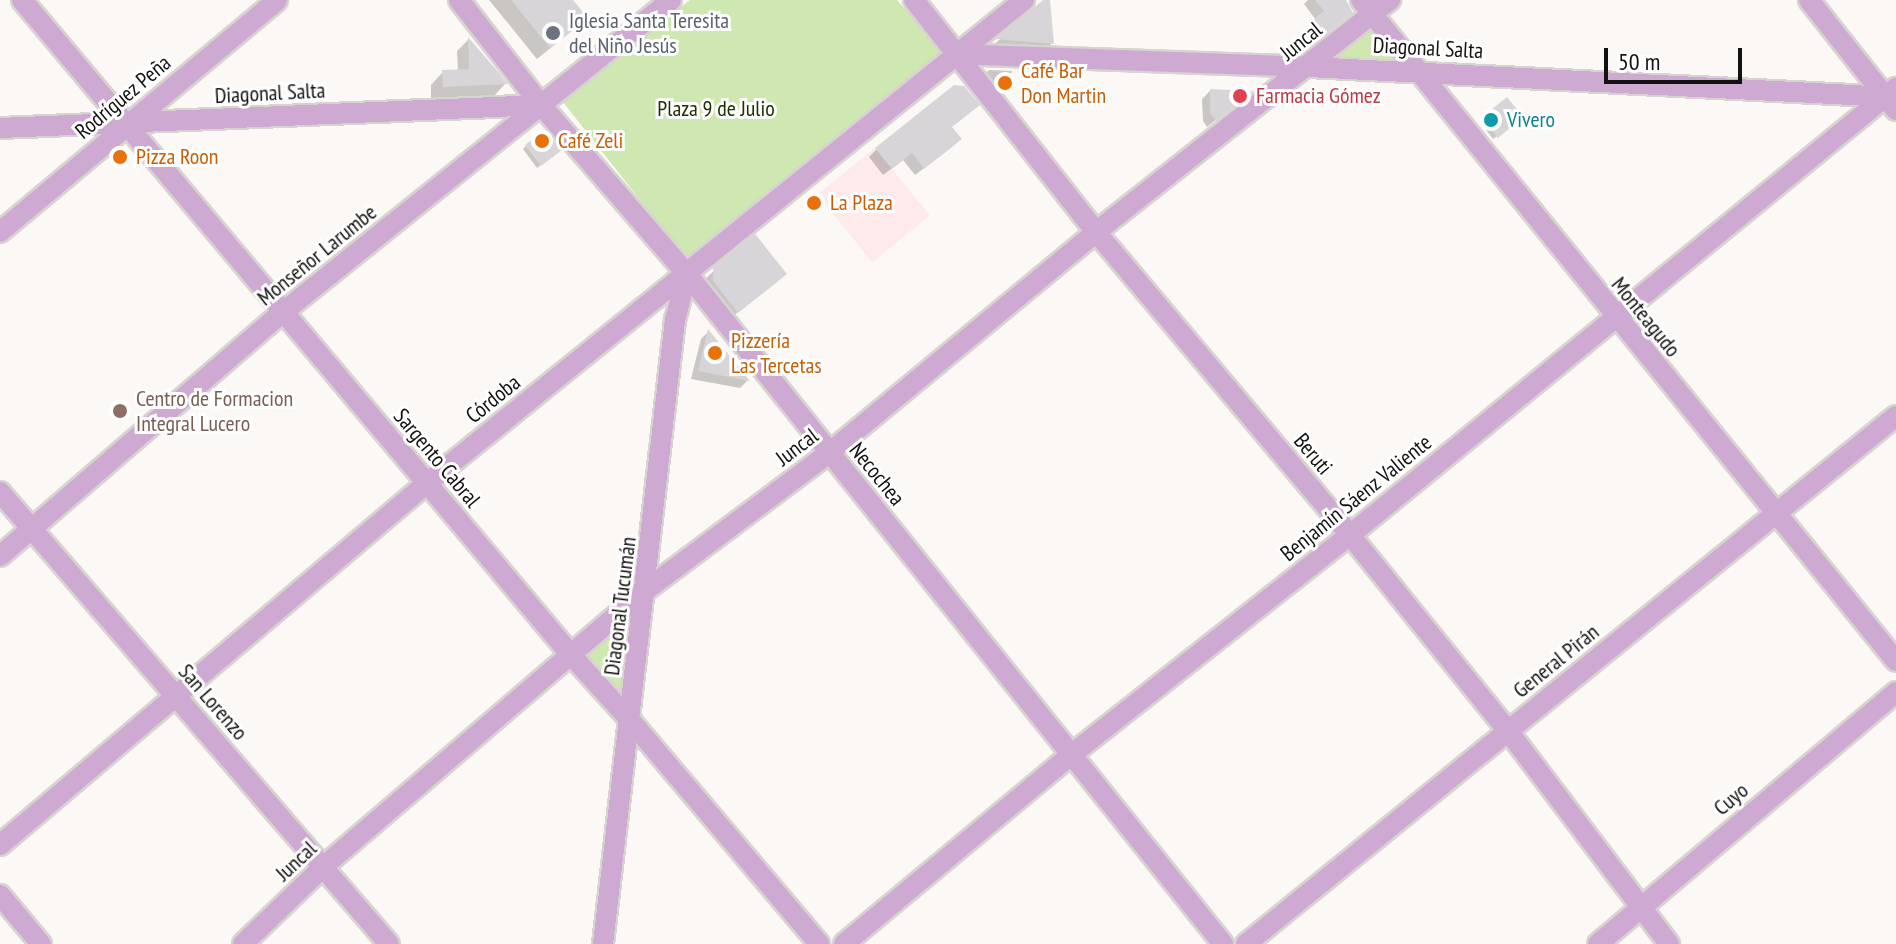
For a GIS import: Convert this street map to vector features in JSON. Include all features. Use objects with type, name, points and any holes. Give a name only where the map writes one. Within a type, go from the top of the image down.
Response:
[{"type":"street","name":"Sargento Cabral","points":[[22,0],[282,313],[819,944]]},
{"type":"street","name":"Rodríguez Peña","points":[[0,232],[277,0]]},
{"type":"street","name":"Necochea","points":[[459,0],[541,105],[687,274],[1223,944]]},
{"type":"street","name":"Monseñor Larumbe","points":[[0,556],[282,313],[671,0]]},
{"type":"street","name":"Beruti","points":[[914,0],[1096,232],[1350,535],[1508,731],[1669,944]]},
{"type":"street","name":"Córdoba","points":[[0,845],[427,483],[1024,0]]},
{"type":"street","name":"Juncal","points":[[243,944],[324,866],[646,590],[829,453],[1096,232],[1309,67],[1367,7],[1390,0]]},
{"type":"street","points":[[1809,0],[1893,98]]},
{"type":"street","name":"Monteagudo","points":[[1367,7],[1616,319],[1896,661]]},
{"type":"street","name":"Diagonal Salta","points":[[956,54],[1419,72],[1893,98]]},
{"type":"street","name":"Benjamín Sáenz Valiente","points":[[844,944],[1071,755],[1893,98]]},
{"type":"street","name":"Diagonal Salta","points":[[0,128],[541,105]]},
{"type":"street","name":"Diagonal Tucumán","points":[[603,944],[675,320],[687,274]]},
{"type":"street","name":"General Pirán","points":[[1246,944],[1896,416]]},
{"type":"street","name":"San Lorenzo","points":[[0,492],[389,944]]},
{"type":"street","name":"Cuyo","points":[[1598,944],[1896,692]]},
{"type":"street","points":[[0,895],[41,944]]},
{"type":"shaded area","points":[[875,148],[930,216],[872,262],[817,195]]},
{"type":"green space","name":"Plaza 9 de Julio","points":[[690,0],[897,0],[945,55],[688,261],[563,102]]},
{"type":"green space","points":[[1373,14],[1419,72],[1309,67]]},
{"type":"green space","points":[[646,590],[630,720],[571,655]]},
{"type":"building","name":"Iglesia Santa Teresita del Niño Jesús","points":[[511,0],[573,0],[588,18],[550,48]]},
{"type":"building","points":[[1043,0],[1050,0],[1054,44],[996,39]]},
{"type":"building","points":[[1315,0],[1346,0],[1353,13],[1326,34],[1314,19],[1324,11]]},
{"type":"building","points":[[468,37],[508,84],[443,87],[442,70],[469,69]]},
{"type":"building","points":[[954,85],[964,86],[980,105],[952,127],[962,139],[924,169],[912,153],[892,169],[875,148]]},
{"type":"building","points":[[1210,89],[1253,91],[1216,121],[1210,113]]},
{"type":"building","points":[[1507,97],[1523,117],[1498,138],[1481,118]]},
{"type":"building","points":[[537,136],[551,137],[562,150],[541,166],[525,145]]},
{"type":"building","points":[[755,234],[787,274],[738,313],[713,281],[713,268]]},
{"type":"building","name":"Pizzería Las Tercetas","points":[[708,329],[750,381],[698,371]]},
{"type":"place","name":"Iglesia Santa Teresita del Niño Jesús","points":[[553,33]]},
{"type":"place","name":"Café Bar Don Martin","points":[[1005,83]]},
{"type":"place","name":"Farmacia Gómez","points":[[1240,96]]},
{"type":"place","name":"Vivero","points":[[1491,120]]},
{"type":"place","name":"Café Zeli","points":[[542,141]]},
{"type":"place","name":"Pizza Roon","points":[[120,157]]},
{"type":"place","name":"La Plaza","points":[[814,203]]},
{"type":"place","name":"Pizzería Las Tercetas","points":[[715,353]]},
{"type":"place","name":"Centro de Formacion Integral Lucero","points":[[120,411]]}]
